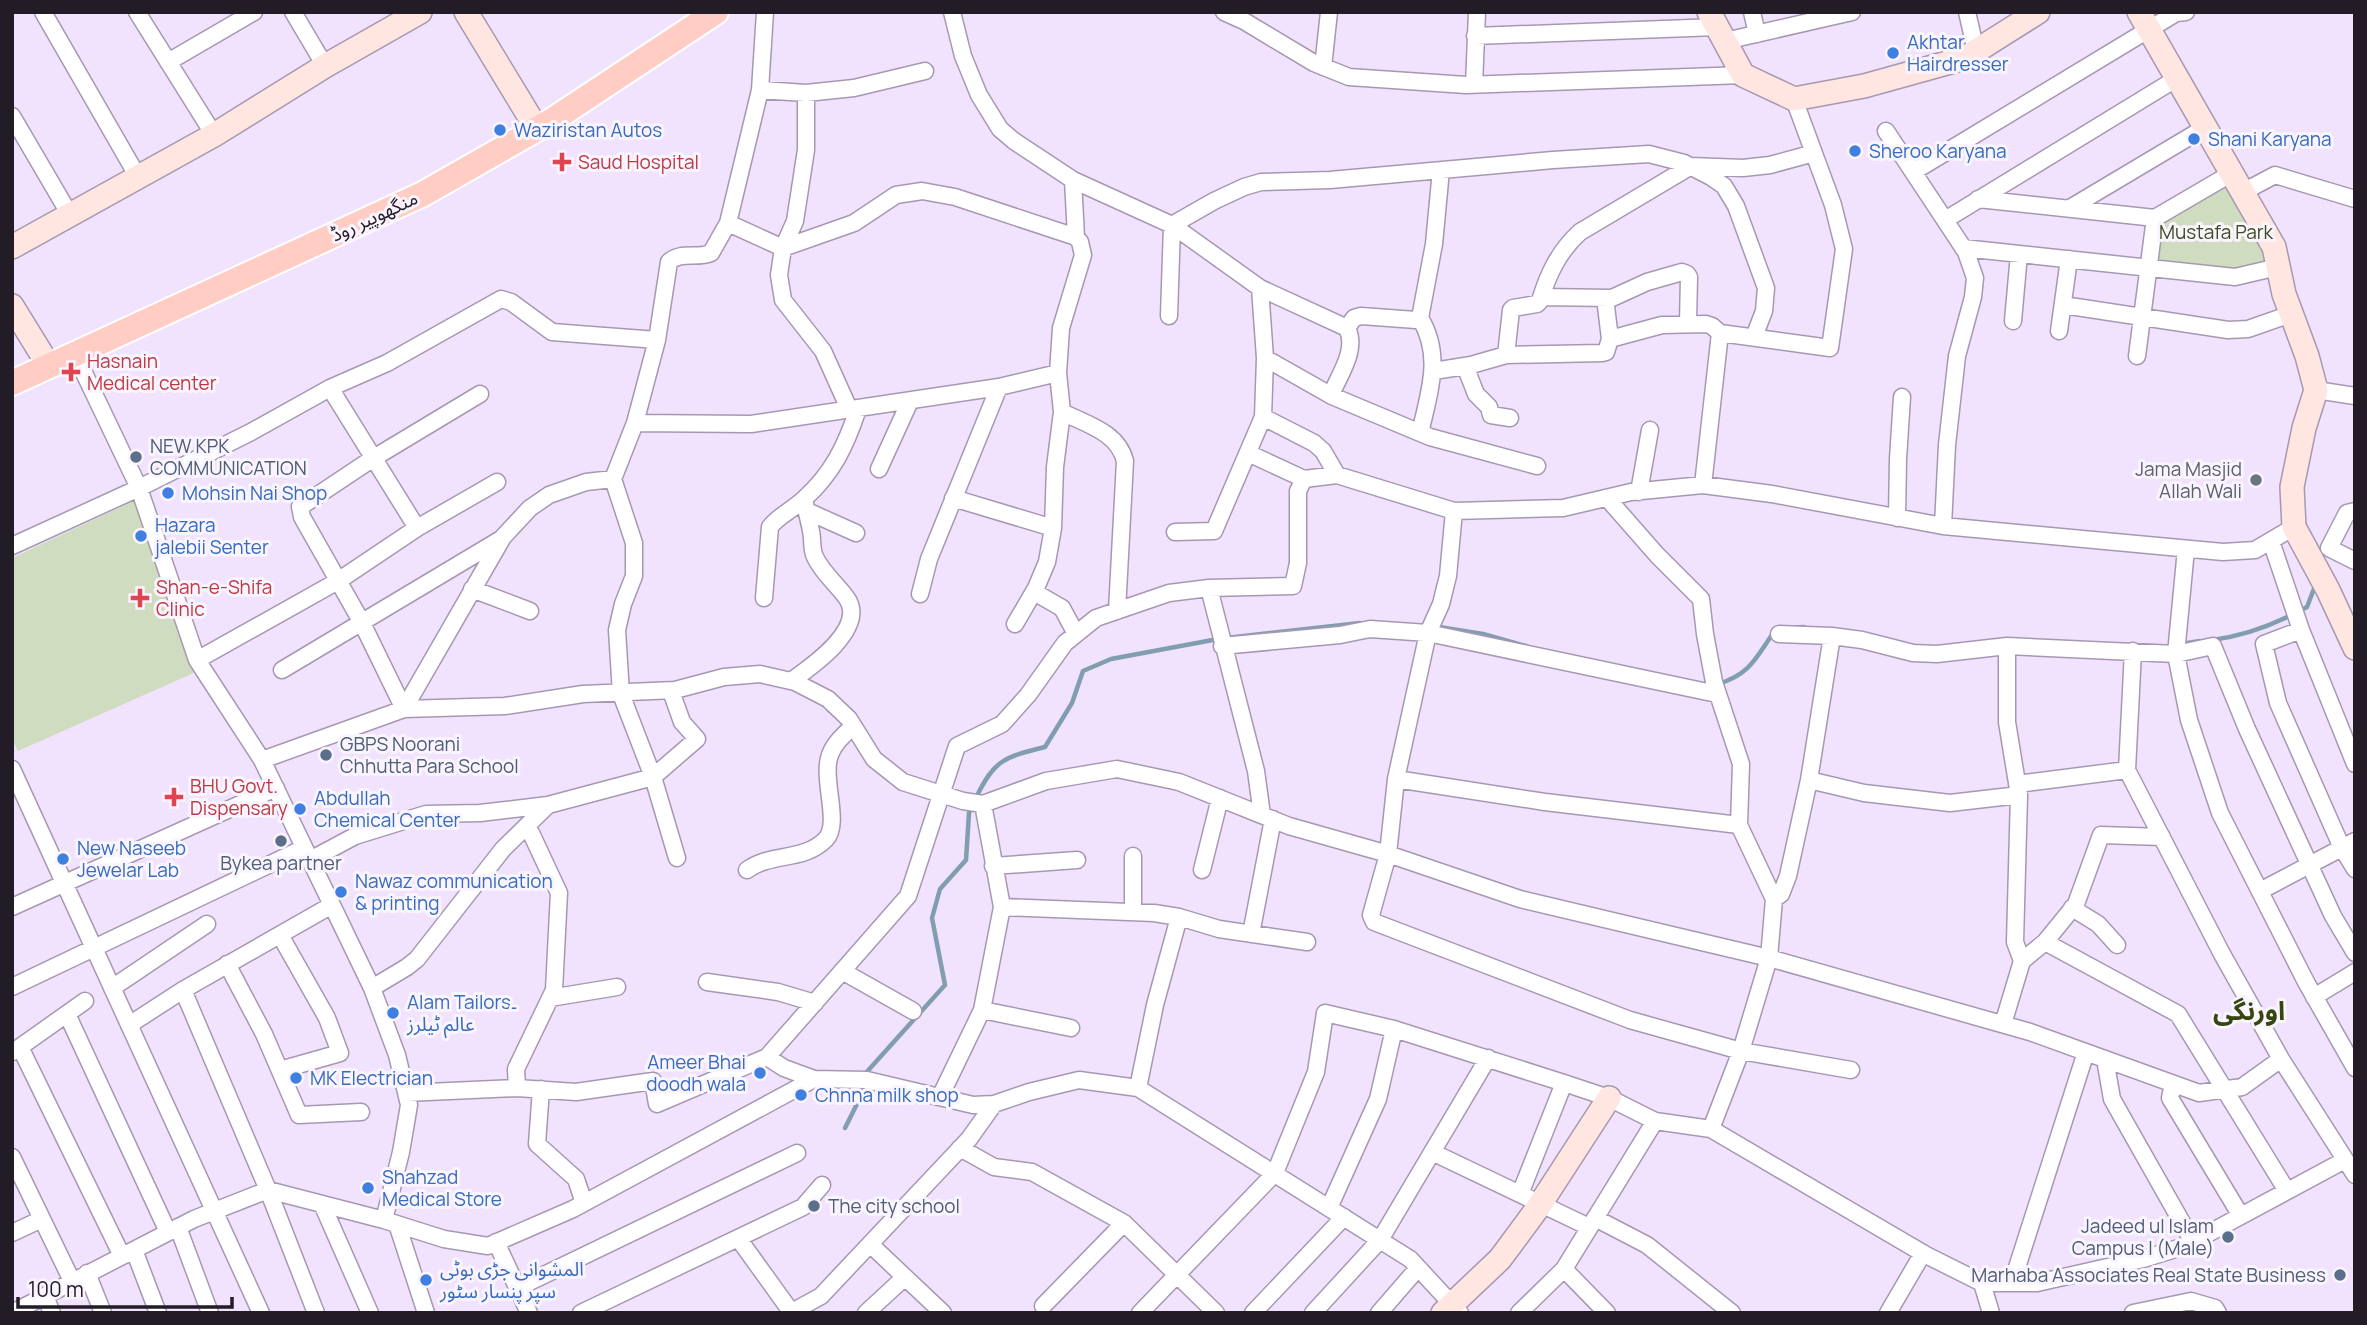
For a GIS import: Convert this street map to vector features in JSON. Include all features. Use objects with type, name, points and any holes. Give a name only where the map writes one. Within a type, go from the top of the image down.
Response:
[{"type":"main road","name":"منگھوپیر روڈ","points":[[12,383],[423,194],[537,129],[716,12]]},
{"type":"street","points":[[43,12],[138,177]]},
{"type":"street","points":[[137,12],[214,135]]},
{"type":"street","points":[[168,62],[254,12]]},
{"type":"street","points":[[293,12],[325,66]]},
{"type":"street","points":[[12,247],[214,135],[325,66],[420,12]]},
{"type":"street","points":[[466,12],[537,129]]},
{"type":"street","points":[[677,858],[653,777],[621,694],[617,630],[634,576],[634,543],[613,479],[635,423],[656,340],[669,262],[677,256],[711,253],[728,223],[760,90],[765,12]]},
{"type":"street","points":[[952,12],[963,56],[978,95],[1000,129],[1073,180],[1172,225],[1260,288],[1347,328],[1352,343],[1350,352],[1331,395]]},
{"type":"street","points":[[1224,12],[1323,67],[1349,77],[1474,85],[1744,75],[1794,99],[1864,86],[1965,58],[2038,12]]},
{"type":"street","points":[[1323,67],[1329,12]]},
{"type":"street","points":[[1474,85],[1477,12]]},
{"type":"street","points":[[1752,12],[1757,34]]},
{"type":"street","points":[[1475,36],[1717,27],[1757,34],[1806,17],[1852,12]]},
{"type":"street","points":[[1967,12],[1976,51]]},
{"type":"street","points":[[1913,173],[2144,21],[2186,12]]},
{"type":"street","points":[[2144,21],[2179,77],[2274,247],[2284,294],[2316,390],[2304,428],[2292,487],[2294,527],[2355,648]]},
{"type":"street","points":[[1717,27],[1744,75]]},
{"type":"street","points":[[760,90],[806,93],[854,88],[925,71]]},
{"type":"street","points":[[1945,220],[2179,77]]},
{"type":"street","points":[[764,598],[770,527],[806,505],[831,471],[848,439],[854,410],[823,351],[783,300],[779,275],[783,248],[795,221],[806,150],[806,93]]},
{"type":"street","points":[[1610,339],[1662,325],[1688,323],[1712,326],[1720,333],[1830,348],[1844,249],[1833,205],[1794,99]]},
{"type":"street","points":[[12,116],[70,215]]},
{"type":"street","points":[[2070,208],[2206,127]]},
{"type":"street","points":[[1886,131],[1963,248],[1975,278],[1973,297],[1957,356],[1947,445],[1943,526]]},
{"type":"street","points":[[1172,225],[1214,201],[1261,182],[1330,180],[1649,154],[1691,166],[1742,168],[1770,165],[1814,153]]},
{"type":"street","points":[[1506,355],[1511,310],[1513,307],[1537,304],[1552,268],[1568,244],[1580,232],[1691,166]]},
{"type":"street","points":[[1691,166],[1724,186],[1736,206],[1749,241],[1766,288],[1764,312],[1754,337]]},
{"type":"street","points":[[1420,433],[1434,371],[1426,327],[1420,317],[1434,244],[1441,170]]},
{"type":"street","points":[[1979,199],[2155,218],[2237,182],[2275,175],[2355,199]]},
{"type":"street","points":[[1073,180],[1076,237]]},
{"type":"street","points":[[728,223],[783,248],[854,223],[896,195],[922,191],[955,197],[1076,237],[1080,242],[1083,255],[1061,328],[1058,373],[1062,412],[1055,467],[1053,528],[1047,562],[1034,592],[1015,624]]},
{"type":"street","points":[[2137,356],[2155,218]]},
{"type":"street","points":[[1169,316],[1172,225]]},
{"type":"street","points":[[1963,248],[2235,276],[2278,267]]},
{"type":"street","points":[[2013,321],[2019,254]]},
{"type":"street","points":[[2059,331],[2069,259]]},
{"type":"street","points":[[1541,297],[1605,298],[1621,295],[1682,272],[1689,277],[1688,323]]},
{"type":"street","points":[[1175,532],[1214,531],[1263,416],[1265,358],[1260,288]]},
{"type":"street","points":[[1434,371],[1506,355],[1606,352],[1610,339],[1605,298]]},
{"type":"street","points":[[12,546],[139,488],[251,432],[330,388],[387,363],[500,299],[511,302],[552,332],[656,340]]},
{"type":"street","points":[[2063,305],[2228,330],[2248,328],[2291,314]]},
{"type":"street","points":[[12,306],[49,366]]},
{"type":"street","points":[[1347,328],[1354,318],[1361,316],[1416,320],[1420,317]]},
{"type":"street","points":[[1703,485],[1720,333]]},
{"type":"street","points":[[75,354],[139,488],[197,660],[262,760],[372,988],[397,1055],[409,1105],[390,1222],[426,1313]]},
{"type":"street","points":[[1265,358],[1331,395],[1420,433],[1537,467]]},
{"type":"street","points":[[1465,366],[1474,390],[1479,399],[1489,407],[1491,415],[1510,418]]},
{"type":"street","points":[[635,423],[751,424],[999,387],[1058,373]]},
{"type":"street","points":[[920,594],[929,559],[999,387]]},
{"type":"street","points":[[330,388],[417,528]]},
{"type":"street","points":[[2316,390],[2355,396]]},
{"type":"street","points":[[404,709],[361,621],[302,517],[300,507],[372,459],[480,394]]},
{"type":"street","points":[[1897,518],[1902,397]]},
{"type":"street","points":[[879,469],[910,401]]},
{"type":"street","points":[[1062,412],[1115,439],[1122,449],[1125,461],[1117,611]]},
{"type":"street","points":[[1263,416],[1314,443],[1323,451],[1337,475]]},
{"type":"street","points":[[1639,492],[1650,430]]},
{"type":"street","points":[[1248,453],[1304,480],[1337,475],[1454,511],[1563,508],[1639,492],[1703,485],[1772,494],[1943,526],[2223,552],[2255,551],[2294,527]]},
{"type":"street","points":[[404,709],[503,537],[530,508],[549,495],[569,486],[613,479]]},
{"type":"street","points":[[406,1093],[517,1088],[576,1092],[653,1081],[657,1104],[767,1057],[908,897],[957,746],[1002,724],[1028,695],[1065,643],[1096,618],[1169,593],[1209,588],[1293,586],[1298,563],[1298,491],[1304,480]]},
{"type":"street","points":[[197,660],[338,581],[417,528],[497,482]]},
{"type":"street","points":[[953,498],[1053,528]]},
{"type":"street","points":[[1607,498],[1657,555],[1701,599],[1704,634],[1716,689],[1741,764],[1739,825],[1774,899],[1769,958],[1741,1051],[1711,1129]]},
{"type":"street","points":[[806,505],[856,533]]},
{"type":"street","points":[[791,681],[814,664],[841,638],[851,619],[848,600],[821,568],[813,552],[806,505]]},
{"type":"street","points":[[1454,511],[1448,576],[1441,604],[1430,629],[1396,779],[1388,854],[1371,915],[1374,922],[1630,1020],[1741,1051],[1851,1070]]},
{"type":"street","points":[[2355,511],[2347,513],[2329,548],[2355,561]]},
{"type":"street","points":[[282,670],[503,537]]},
{"type":"street","points":[[2270,541],[2300,626],[2355,764]]},
{"type":"street","points":[[2186,549],[2177,649],[2189,720],[2220,813],[2314,997],[2355,1068]]},
{"type":"street","points":[[1209,588],[1267,817],[1251,934]]},
{"type":"street","points":[[472,589],[530,611]]},
{"type":"street","points":[[1034,592],[1062,608],[1076,634]]},
{"type":"street","points":[[2300,626],[2264,644],[2278,703],[2349,844],[2355,869]]},
{"type":"street","points":[[1221,641],[1340,635],[1370,629],[1430,629],[1716,689]]},
{"type":"street","points":[[1779,634],[1832,636],[1886,645],[1913,653],[1937,654],[2007,646],[2133,651],[2213,646],[2247,729],[2333,916],[2354,952]]},
{"type":"street","points":[[1774,899],[1781,894],[1788,876],[1809,779],[1832,636]]},
{"type":"street","points":[[2007,646],[2007,722],[2018,789],[2015,942],[2022,961]]},
{"type":"street","points":[[1140,1313],[1275,1174],[1316,1072],[1325,1013],[1394,1029],[1488,1058],[1609,1098],[1655,1121],[1711,1129],[1923,1253],[1982,1283],[2037,1283],[2143,1259],[2193,1242],[2287,1191],[2351,1167],[2281,1059],[2166,849],[2127,770],[2133,651]]},
{"type":"street","points":[[262,760],[404,709],[505,706],[583,694],[671,691],[724,677],[760,674],[791,681],[828,699],[853,726],[874,759],[903,782],[941,795],[975,803],[1046,781],[1117,769],[1179,782],[1267,817],[1388,854],[1520,899],[1769,958],[2003,1024],[2199,1093],[2242,1087],[2281,1059]]},
{"type":"street","points":[[12,987],[93,948],[307,854],[355,836],[426,814],[480,813],[548,805],[653,777],[697,739],[682,722],[671,691]]},
{"type":"street","points":[[747,870],[771,858],[803,854],[829,836],[831,817],[827,765],[834,746],[853,726]]},
{"type":"street","points":[[12,769],[261,1313]]},
{"type":"street","points":[[1809,779],[1864,793],[1950,803],[2127,770]]},
{"type":"street","points":[[1396,779],[1545,802],[1739,825]]},
{"type":"street","points":[[12,907],[276,788]]},
{"type":"street","points":[[1202,870],[1220,798]]},
{"type":"street","points":[[940,1097],[982,1010],[1002,906],[975,803]]},
{"type":"street","points":[[372,988],[416,959],[503,849],[548,805]]},
{"type":"street","points":[[517,1088],[516,1069],[554,990],[559,893],[531,833]]},
{"type":"street","points":[[2003,1024],[2022,961],[2045,942],[2072,908],[2101,835],[2162,837]]},
{"type":"street","points":[[2260,891],[2349,844]]},
{"type":"street","points":[[1133,856],[1133,912]]},
{"type":"street","points":[[993,866],[1077,860]]},
{"type":"street","points":[[129,1025],[183,990],[332,905]]},
{"type":"street","points":[[1002,906],[1133,912],[1179,917],[1219,929],[1307,942]]},
{"type":"street","points":[[2072,908],[2098,924],[2117,945]]},
{"type":"street","points":[[1138,1087],[1155,1005],[1179,917]]},
{"type":"street","points":[[111,988],[207,924]]},
{"type":"street","points":[[280,934],[327,1018],[340,1053],[280,1070]]},
{"type":"street","points":[[2045,942],[2178,1014],[2287,1191]]},
{"type":"street","points":[[227,964],[260,1024],[299,1115],[361,1112]]},
{"type":"street","points":[[842,971],[913,1011]]},
{"type":"street","points":[[2314,997],[2355,971]]},
{"type":"street","points":[[707,982],[778,992],[815,1003]]},
{"type":"street","points":[[550,998],[617,988]]},
{"type":"street","points":[[183,990],[268,1190],[316,1313]]},
{"type":"street","points":[[85,1001],[16,1050],[128,1253],[158,1313]]},
{"type":"street","points":[[982,1010],[1070,1028]]},
{"type":"street","points":[[67,1014],[173,1230],[210,1313]]},
{"type":"street","points":[[1329,1208],[1378,1099],[1394,1029]]},
{"type":"street","points":[[2012,1283],[2086,1052]]},
{"type":"street","points":[[767,1057],[784,1068],[814,1079],[862,1080],[973,1105],[993,1104],[1080,1080],[1138,1087],[1410,1259],[1451,1310],[1500,1259],[1530,1199],[1564,1083]]},
{"type":"street","points":[[1313,1313],[1380,1240],[1488,1058]]},
{"type":"street","points":[[2105,1059],[2112,1099],[2193,1242]]},
{"type":"street","points":[[12,1313],[173,1230],[268,1190],[444,1239],[488,1246],[584,1203],[814,1079]]},
{"type":"street","points":[[2173,1084],[2170,1098],[2241,1216]]},
{"type":"street","points":[[541,1089],[537,1144],[576,1179],[584,1203]]},
{"type":"street","points":[[1530,1199],[1609,1098]]},
{"type":"street","points":[[738,1238],[791,1313],[821,1296],[871,1245],[960,1149],[993,1104]]},
{"type":"street","points":[[1519,1313],[1564,1269],[1655,1121]]},
{"type":"street","points":[[960,1149],[994,1167],[1032,1172],[1124,1223],[1216,1313]]},
{"type":"street","points":[[1432,1152],[1530,1199],[1647,1245],[1732,1313]]},
{"type":"street","points":[[517,1288],[797,1153]]},
{"type":"street","points":[[12,1157],[17,1179],[43,1219],[72,1281]]},
{"type":"street","points":[[580,1313],[803,1207],[822,1185]]},
{"type":"street","points":[[322,1204],[370,1313]]},
{"type":"street","points":[[1253,1313],[1343,1217]]},
{"type":"street","points":[[12,1233],[43,1219]]},
{"type":"street","points":[[1043,1306],[1124,1223]]},
{"type":"street","points":[[496,1242],[529,1313]]},
{"type":"street","points":[[871,1245],[943,1313]]},
{"type":"street","points":[[1888,1313],[1923,1253]]},
{"type":"street","points":[[1379,1313],[1418,1268]]},
{"type":"street","points":[[1564,1269],[1606,1313]]},
{"type":"street","points":[[88,1273],[103,1313]]},
{"type":"street","points":[[866,1313],[905,1277]]},
{"type":"street","points":[[1982,1283],[1991,1313]]},
{"type":"street","points":[[44,1296],[52,1313]]},
{"type":"street","points":[[2133,1313],[2191,1300],[2216,1307],[2218,1313]]},
{"type":"green space","name":"Mustafa Park","points":[[2232,173],[2278,267],[2235,277],[2149,268],[2155,218]]},
{"type":"green space","points":[[136,500],[205,668],[18,751],[12,739],[12,558]]},
{"type":"waterway","points":[[2212,640],[2248,632],[2296,613],[2307,607],[2315,586]]},
{"type":"waterway","points":[[1226,638],[1360,623]]},
{"type":"waterway","points":[[1439,627],[1483,634],[1526,646]]},
{"type":"waterway","points":[[1785,628],[1804,627]]},
{"type":"waterway","points":[[1718,684],[1745,670],[1774,632]]},
{"type":"waterway","points":[[976,798],[989,775],[1002,762],[1045,747],[1072,703],[1083,671],[1111,659],[1218,639]]},
{"type":"waterway","points":[[2181,644],[2200,641]]},
{"type":"waterway","points":[[864,1075],[945,985],[932,918],[940,889],[966,860],[969,813],[972,806]]},
{"type":"waterway","points":[[845,1128],[862,1094],[863,1084]]},
{"type":"place","name":"Akhtar Hairdresser","points":[[1893,53]]},
{"type":"place","name":"Waziristan Autos","points":[[500,130]]},
{"type":"place","name":"Shani Karyana","points":[[2194,139]]},
{"type":"place","name":"Sheroo Karyana","points":[[1855,151]]},
{"type":"place","name":"Saud Hospital","points":[[562,162]]},
{"type":"place","name":"Hasnain Medical center","points":[[71,372]]},
{"type":"place","name":"NEW KPK COMMUNICATION","points":[[136,457]]},
{"type":"place","name":"Jama Masjid Allah Wali","points":[[2256,480]]},
{"type":"place","name":"Mohsin Nai Shop","points":[[168,493]]},
{"type":"place","name":"Hazara jalebii Senter","points":[[141,536]]},
{"type":"place","name":"Shan-e-Shifa Clinic","points":[[140,598]]},
{"type":"place","name":"GBPS Noorani Chhutta Para School","points":[[326,755]]},
{"type":"place","name":"BHU Govt. Dispensary","points":[[174,797]]},
{"type":"place","name":"Abdullah Chemical Center","points":[[300,809]]},
{"type":"place","name":"Bykea partner","points":[[281,841]]},
{"type":"place","name":"New Naseeb Jewelar Lab","points":[[63,859]]},
{"type":"place","name":"Nawaz communication & printing","points":[[341,892]]},
{"type":"place","name":"Alam Tailors۔ عالم ٹیلرز","points":[[393,1013]]},
{"type":"place","name":"Ameer Bhai doodh wala","points":[[760,1073]]},
{"type":"place","name":"MK Electrician","points":[[296,1078]]},
{"type":"place","name":"Chnna milk shop","points":[[801,1095]]},
{"type":"place","name":"Shahzad Medical Store","points":[[368,1188]]},
{"type":"place","name":"The city school","points":[[814,1206]]},
{"type":"place","name":"Jadeed ul Islam Campus I (Male)","points":[[2228,1237]]},
{"type":"place","name":"Marhaba Associates Real State Business","points":[[2340,1275]]},
{"type":"place","name":"المشوانی جڑی بوٹی سپر پنسار سٹور","points":[[426,1280]]},
{"type":"district","name":"اورنگی","points":[[2249,1010]]}]
